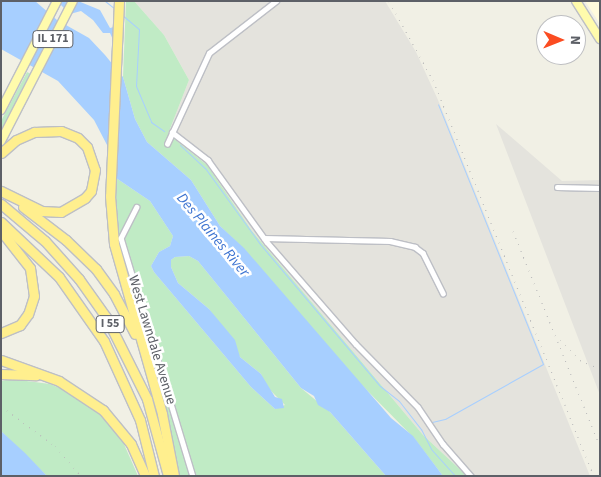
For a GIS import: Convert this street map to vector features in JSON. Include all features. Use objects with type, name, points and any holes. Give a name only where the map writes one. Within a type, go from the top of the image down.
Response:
[{"type":"highway","points":[[119,1],[110,196],[114,244],[162,414],[174,476]]},
{"type":"highway","points":[[1,153],[16,140],[34,132],[61,131],[78,138],[87,147],[95,170],[91,191],[85,198],[61,212],[42,211],[1,191]]},
{"type":"highway","points":[[1,191],[66,240],[96,269],[123,311],[148,364]]},
{"type":"highway","name":"I 55","points":[[1,204],[54,252],[106,317],[148,399],[168,476]]},
{"type":"highway","name":"I 55","points":[[1,222],[59,277],[104,341],[137,412],[154,476]]},
{"type":"highway","points":[[1,231],[30,268],[34,288],[28,314],[20,325],[1,333]]},
{"type":"highway","points":[[1,360],[44,374],[72,389],[102,410],[119,427],[131,444],[145,476]]},
{"type":"highway","points":[[1,374],[37,376],[72,389]]},
{"type":"main road","name":"IL 171","points":[[1,110],[57,1]]},
{"type":"main road","name":"IL 171","points":[[1,141],[73,1]]},
{"type":"main road","points":[[577,2],[600,39]]},
{"type":"street","points":[[167,144],[209,53],[276,1]]},
{"type":"street","points":[[172,132],[208,160],[264,238],[356,344],[418,407],[443,444],[471,476]]},
{"type":"street","points":[[557,187],[600,188]]},
{"type":"street","name":"West Lawndale Avenue","points":[[137,207],[121,238],[193,476]]},
{"type":"street","points":[[264,238],[390,240],[415,247],[424,253],[443,293]]},
{"type":"shaded area","points":[[134,1],[385,1],[416,52],[438,100],[590,476],[467,476],[423,435],[252,231],[207,165],[168,134],[189,80],[164,35]]},
{"type":"shaded area","points":[[585,1],[600,1],[600,24]]},
{"type":"shaded area","points":[[496,124],[562,181],[600,180],[600,395]]},
{"type":"green space","points":[[126,1],[134,1],[164,35],[189,80],[168,134],[207,165],[252,231],[423,435],[467,476],[443,476],[414,438],[345,368],[244,249],[220,226],[191,180],[147,142],[135,119],[123,77]]},
{"type":"green space","points":[[27,72],[31,74],[1,132],[1,121]]},
{"type":"green space","points":[[116,178],[150,201],[173,236],[170,246],[159,252],[151,266],[154,272],[251,387],[275,409],[285,405],[266,386],[261,374],[240,357],[209,309],[178,283],[171,267],[171,260],[175,257],[189,256],[198,261],[301,388],[330,412],[386,476],[178,476],[158,381],[120,246],[115,207]]},
{"type":"green space","points":[[11,379],[50,384],[67,391],[103,416],[120,435],[138,476],[47,476],[1,431],[1,381]]},
{"type":"water","name":"Des Plaines River","points":[[1,1],[35,1],[57,20],[89,38],[105,55],[123,77],[135,119],[147,142],[191,180],[220,226],[244,248],[391,418],[413,436],[443,476],[386,476],[330,412],[318,405],[314,396],[301,388],[198,261],[189,256],[175,257],[171,260],[171,267],[178,283],[209,309],[235,340],[240,357],[261,374],[275,397],[282,399],[284,408],[275,409],[251,387],[154,272],[151,266],[159,252],[170,246],[173,236],[150,201],[116,178],[107,145],[94,120],[58,81],[1,49]]},
{"type":"water","points":[[57,1],[78,1],[100,10],[110,28],[114,27],[114,42],[110,33],[103,33],[93,20],[81,11],[70,14]]},
{"type":"water","points":[[1,431],[25,453],[47,476],[1,476]]},
{"type":"waterway","points":[[105,1],[114,8]]},
{"type":"waterway","points":[[121,14],[139,29],[136,86],[151,122],[164,131]]},
{"type":"waterway","points":[[432,422],[445,419],[543,364],[438,104]]},
{"type":"waterway","points":[[180,145],[205,168],[260,244],[380,386],[399,401],[421,429],[431,449],[455,476]]},
{"type":"railway","points":[[389,1],[433,80],[594,476]]},
{"type":"railway","points":[[513,231],[600,446]]},
{"type":"railway","points":[[560,340],[580,360],[600,369]]},
{"type":"railway","points":[[1,406],[55,446],[81,476]]}]
